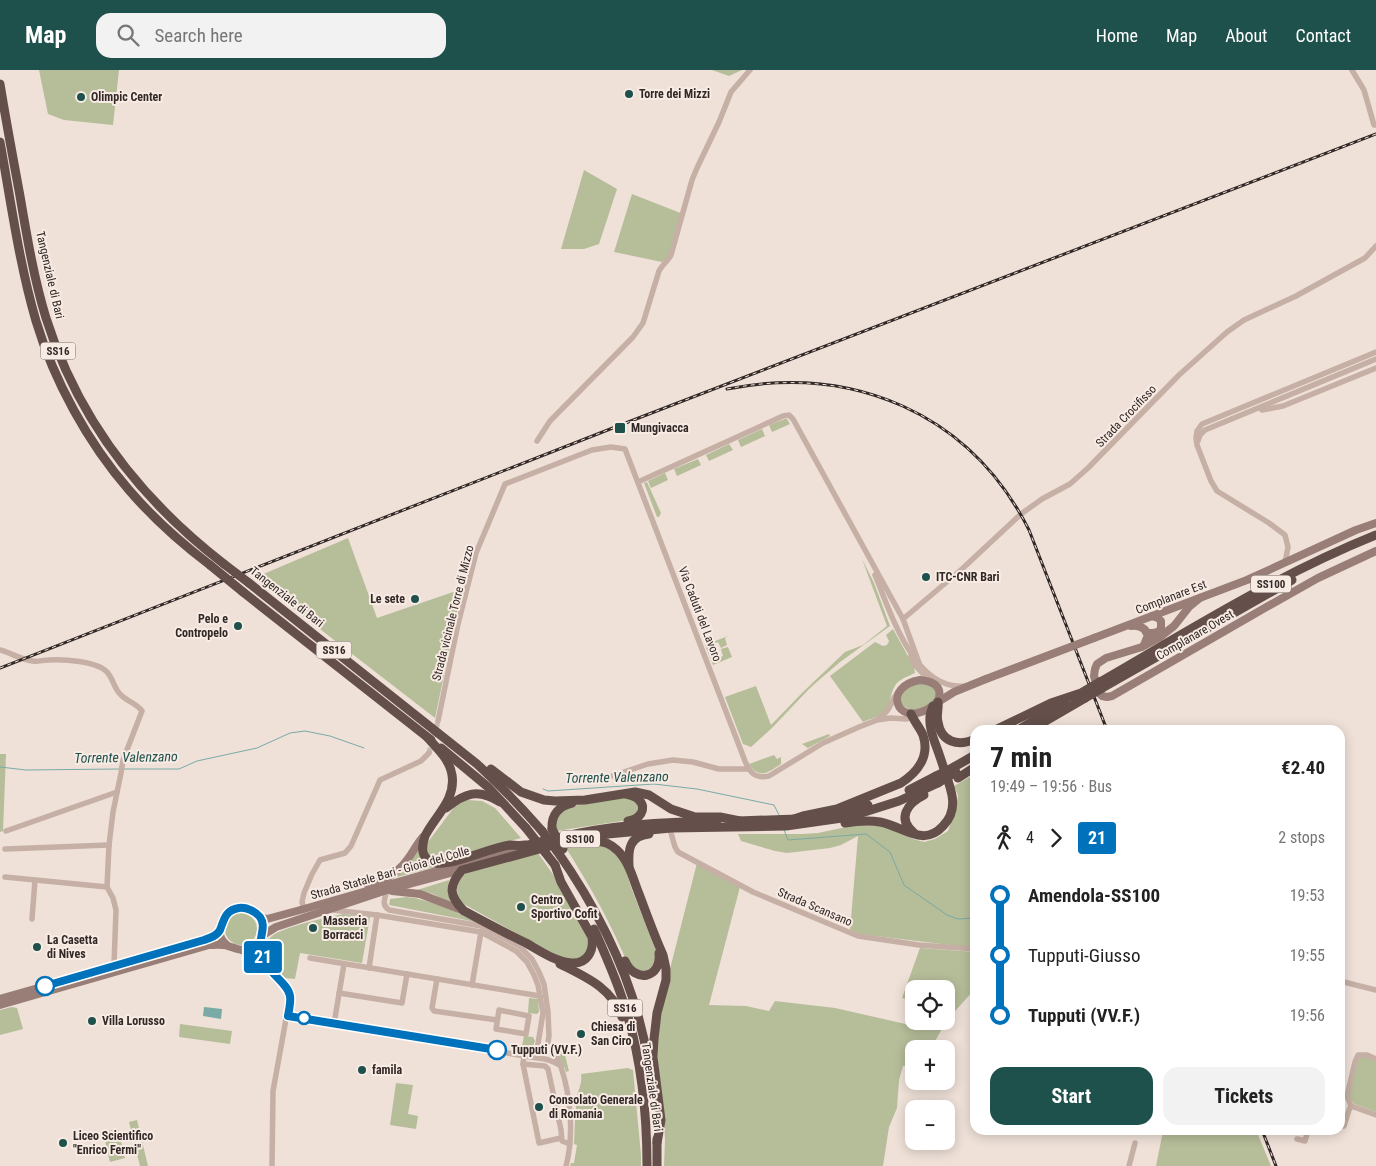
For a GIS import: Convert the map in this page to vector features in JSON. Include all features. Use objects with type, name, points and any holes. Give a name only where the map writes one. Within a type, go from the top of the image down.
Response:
[{"type":"highway","name":"Tangenziale di Bari","points":[[0,84],[33,267],[46,319],[64,367],[86,411],[100,434],[126,469],[165,513],[224,564],[477,764],[524,810],[542,832],[564,844],[576,879],[602,923],[636,1008],[653,1089],[657,1166]]},
{"type":"highway","name":"Tangenziale di Bari","points":[[0,142],[29,296],[45,346],[66,394],[92,440],[128,489],[166,528],[210,566],[488,787],[526,828],[555,865],[591,924],[610,965],[624,1004],[640,1071],[647,1140],[647,1166]]},
{"type":"highway","name":"SS100","points":[[1101,685],[1248,596],[1305,566],[1376,534]]},
{"type":"highway","name":"SS100","points":[[1027,725],[1310,570],[1376,541]]},
{"type":"highway","name":"SS100","points":[[1005,725],[1050,703],[1083,695]]},
{"type":"highway","name":"SS100","points":[[1038,725],[1083,695]]},
{"type":"highway","points":[[918,836],[925,837],[939,830],[949,819],[954,804],[952,791],[932,733],[930,717],[936,704]]},
{"type":"highway","points":[[936,704],[939,707],[937,721],[941,732],[947,739],[956,743],[970,742]]},
{"type":"highway","name":"SS100","points":[[790,821],[803,816],[837,809],[901,783],[910,777],[921,765],[925,750],[923,736],[911,718]]},
{"type":"highway","points":[[911,718],[923,721],[932,733]]},
{"type":"highway","points":[[427,737],[446,761],[452,775],[452,791],[442,812],[427,833]]},
{"type":"highway","points":[[443,737],[469,750],[521,792],[533,797],[549,800],[585,800]]},
{"type":"highway","name":"SS100","points":[[956,772],[970,759]]},
{"type":"highway","name":"SS100","points":[[918,836],[909,829],[906,822],[905,815],[908,808],[938,782],[970,765]]},
{"type":"highway","name":"SS100","points":[[956,772],[970,768]]},
{"type":"highway","name":"SS100","points":[[462,870],[608,834],[633,831],[752,827],[822,816],[858,808],[916,787],[938,782]]},
{"type":"highway","points":[[564,844],[552,829],[553,817],[561,807],[585,800],[635,792],[648,795],[671,809],[695,817],[720,817],[740,821]]},
{"type":"highway","points":[[442,812],[458,799],[476,793],[484,794],[508,808]]},
{"type":"highway","points":[[564,844],[584,828],[637,819],[642,810],[642,804],[638,799],[626,794]]},
{"type":"highway","name":"SS100","points":[[427,833],[422,848],[423,854],[430,862],[435,863],[456,860],[511,845],[564,844],[623,826],[662,822],[790,821],[812,828],[868,821],[890,824],[918,836]]},
{"type":"highway","points":[[629,869],[629,849],[636,838],[643,834],[671,833],[700,828]]},
{"type":"highway","points":[[564,844],[593,841],[602,842],[616,848],[629,869],[663,955],[666,980],[658,1013],[653,1057],[661,1120],[657,1143]]},
{"type":"highway","points":[[548,955],[566,962],[581,962],[590,954],[593,944],[592,937],[561,882],[555,865]]},
{"type":"highway","points":[[462,870],[455,879],[452,888],[456,903],[464,911],[548,955],[596,983],[605,990],[619,1008],[628,1035],[647,1140]]},
{"type":"highway","points":[[602,923],[612,931],[629,970],[634,974],[646,975],[656,969],[660,956],[657,941]]},
{"type":"main road","name":"Complanare Est","points":[[936,704],[954,692],[970,685],[1247,580],[1356,530],[1376,523]]},
{"type":"main road","name":"Complanare Ovest","points":[[1200,598],[1189,607],[1168,632],[1142,647],[1106,658],[1097,664],[1095,682],[1099,693],[1106,697],[1112,696],[1318,578],[1376,551]]},
{"type":"main road","points":[[1127,626],[1140,626],[1146,632],[1155,634],[1161,629],[1161,620],[1152,616]]},
{"type":"main road","name":"Complanare Ovest","points":[[1144,645],[1147,639],[1146,632]]},
{"type":"main road","points":[[929,680],[939,689],[940,695],[936,704],[911,718],[898,705],[899,691],[910,682],[929,680]]},
{"type":"main road","points":[[335,900],[396,872],[427,833]]},
{"type":"main road","name":"Strada Statale Bari - Gioia del Colle","points":[[260,917],[266,919],[304,909],[526,846]]},
{"type":"main road","name":"Strada Statale Bari - Gioia del Colle","points":[[262,937],[276,927],[329,909],[387,890],[462,870]]},
{"type":"main road","points":[[387,890],[420,894],[464,911]]},
{"type":"main road","points":[[228,946],[220,937],[221,923],[226,915],[234,909],[249,909],[260,917],[263,929],[262,952],[267,967]]},
{"type":"main road","points":[[0,999],[204,940],[220,930]]},
{"type":"main road","points":[[242,950],[248,950],[253,947],[262,937]]},
{"type":"main road","points":[[0,1005],[218,944],[242,950],[258,959],[267,967]]},
{"type":"street","points":[[537,441],[550,421],[641,327],[661,266],[670,258],[697,168],[719,122],[730,92],[750,70]]},
{"type":"street","points":[[1352,70],[1364,90],[1374,125],[1376,125]]},
{"type":"street","name":"Strada Crocifisso","points":[[903,619],[962,569],[1021,514],[1042,499],[1070,484],[1179,375],[1227,332],[1244,320],[1296,296],[1365,258],[1376,246]]},
{"type":"street","points":[[1284,563],[1288,547],[1285,535],[1217,491],[1211,481],[1197,445],[1197,431],[1202,424],[1376,352]]},
{"type":"street","points":[[1197,445],[1200,436],[1205,430],[1376,360]]},
{"type":"street","points":[[1250,412],[1283,406],[1376,368]]},
{"type":"street","points":[[638,482],[783,416],[790,416],[793,418],[903,619],[919,663]]},
{"type":"street","name":"Via Caduti del Lavoro","points":[[505,484],[592,450],[611,447],[625,449],[749,769]]},
{"type":"street","name":"Strada vicinale Torre di Mizzo","points":[[438,721],[458,624],[476,553],[505,484]]},
{"type":"street","points":[[865,550],[894,622],[914,664],[929,680]]},
{"type":"street","points":[[906,646],[928,674],[939,681],[951,686],[970,685]]},
{"type":"street","points":[[0,650],[31,661],[69,660],[98,666],[108,672],[118,692],[142,711],[123,760],[109,845],[107,887],[113,898],[116,910],[114,965]]},
{"type":"street","points":[[878,720],[889,711],[899,691]]},
{"type":"street","points":[[612,776],[648,764],[673,760],[693,762],[719,769],[749,769],[752,774],[757,776],[769,776],[823,743],[878,720],[911,718]]},
{"type":"street","points":[[304,909],[302,902],[304,893],[316,865],[324,858],[345,853],[351,846],[380,780],[422,760],[429,753]]},
{"type":"street","points":[[6,831],[117,792]]},
{"type":"street","name":"Strada Scansano","points":[[671,833],[678,852],[753,892],[858,936],[919,945],[970,948]]},
{"type":"street","points":[[5,849],[109,845]]},
{"type":"street","points":[[5,877],[107,887]]},
{"type":"street","points":[[32,919],[35,880]]},
{"type":"street","points":[[387,890],[384,904],[389,910],[481,926],[519,946],[532,959],[544,984],[550,1039],[548,1042]]},
{"type":"street","points":[[329,909],[346,910],[481,932],[516,951],[527,962],[538,985],[542,1013],[537,1048],[539,1055],[561,1066]]},
{"type":"street","points":[[369,968],[378,915]]},
{"type":"street","points":[[472,985],[481,932]]},
{"type":"street","points":[[310,958],[540,996]]},
{"type":"street","points":[[334,1024],[344,964]]},
{"type":"street","points":[[267,967],[288,990],[290,997],[273,1092],[272,1166]]},
{"type":"street","points":[[339,993],[402,1003],[407,974]]},
{"type":"street","points":[[437,979],[432,1008],[434,1010],[497,1020]]},
{"type":"street","points":[[1345,981],[1376,990]]},
{"type":"street","points":[[499,1010],[529,1016],[526,1034],[496,1029],[497,1020],[499,1010]]},
{"type":"street","points":[[288,1016],[539,1058],[550,1056],[553,1049]]},
{"type":"street","points":[[524,1055],[532,1053],[544,1042],[548,1042]]},
{"type":"street","points":[[548,1042],[561,1066],[569,1105],[571,1121],[570,1144],[566,1166]]},
{"type":"street","points":[[1345,1123],[1351,1106],[1347,1096],[1354,1062],[1358,1055],[1367,1054],[1376,1059]]},
{"type":"street","points":[[524,1055],[523,1064],[539,1143],[561,1138]]},
{"type":"street","points":[[523,1064],[545,1066],[548,1069],[561,1138],[562,1141],[570,1144]]},
{"type":"street","points":[[1351,1106],[1376,1115]]},
{"type":"street","points":[[1296,1139],[1306,1141],[1307,1135]]},
{"type":"street","points":[[1129,1166],[1135,1143]]},
{"type":"green space","name":"Olimpic Center","points":[[39,70],[119,70],[113,125],[64,120],[48,114]]},
{"type":"green space","points":[[712,70],[742,70],[729,76]]},
{"type":"green space","points":[[584,170],[617,189],[599,244],[584,249],[561,249]]},
{"type":"green space","points":[[632,194],[683,214],[671,255],[662,262],[614,252]]},
{"type":"green space","points":[[785,419],[790,424],[772,432],[769,425]]},
{"type":"green space","points":[[762,429],[765,436],[741,447],[738,440]]},
{"type":"green space","points":[[729,444],[733,450],[709,461],[706,455]]},
{"type":"green space","points":[[698,459],[701,465],[677,476],[674,469]]},
{"type":"green space","points":[[665,473],[668,480],[651,488],[648,481]]},
{"type":"green space","points":[[647,482],[661,513],[659,517],[657,517],[644,483]]},
{"type":"green space","points":[[348,538],[377,618],[462,589],[435,718],[254,578]]},
{"type":"green space","points":[[862,559],[874,583],[890,626],[840,662],[819,680],[751,747],[743,744],[725,697],[756,686],[771,725],[845,652],[863,645],[887,626]]},
{"type":"green space","points":[[893,629],[914,667],[915,673],[897,683],[889,703],[882,714],[863,722],[830,676],[875,642],[883,646],[887,645],[889,641],[886,635]]},
{"type":"green space","points":[[728,636],[725,638],[727,645],[721,648],[718,642],[711,645],[717,658],[723,656],[721,649],[728,647],[732,657],[713,665],[705,645]]},
{"type":"green space","points":[[917,684],[928,684],[936,690],[936,696],[925,707],[915,710],[901,704],[903,693]]},
{"type":"green space","points":[[829,734],[830,736],[808,748],[802,744]]},
{"type":"green space","points":[[0,754],[6,754],[3,831],[0,832]]},
{"type":"green space","points":[[774,755],[777,759],[781,757],[781,764],[768,772],[757,772],[749,764]]},
{"type":"green space","points":[[970,777],[970,947],[859,934],[850,930],[858,836],[841,845],[830,848],[787,853],[741,841],[738,834],[818,833],[856,825],[868,825],[889,827],[913,839],[924,842],[935,839],[948,831],[957,804],[958,795],[954,786]]},
{"type":"green space","points":[[629,797],[638,803],[639,812],[628,820],[556,831],[555,821],[557,815],[570,807]]},
{"type":"green space","points":[[467,800],[482,801],[495,808],[521,838],[452,857],[429,856],[426,849],[428,842],[455,806]]},
{"type":"green space","points":[[590,844],[607,846],[623,862],[656,951],[655,967],[644,973],[629,967],[600,906],[566,848]]},
{"type":"green space","points":[[418,848],[439,866],[390,879]]},
{"type":"green space","name":"Centro Sportivo Cofit","points":[[538,853],[559,883],[590,938],[585,957],[569,961],[462,903],[459,899],[458,882],[468,872]]},
{"type":"green space","points":[[697,863],[740,887],[709,1005],[746,1006],[769,1011],[775,1001],[835,1008],[905,1024],[905,1030],[941,1030],[936,1040],[905,1040],[905,1066],[903,1066],[899,1080],[897,1108],[889,1127],[883,1166],[664,1166],[665,1140],[663,1104],[658,1072],[657,1032],[671,965]]},
{"type":"green space","points":[[449,880],[448,891],[451,903],[433,894],[417,890]]},
{"type":"green space","points":[[407,897],[436,904],[481,924],[389,905],[390,899]]},
{"type":"green space","points":[[241,913],[247,914],[252,918],[256,923],[256,935],[252,940],[247,944],[241,945],[235,944],[230,940],[226,935],[225,929],[226,923],[230,918],[235,914]]},
{"type":"green space","points":[[343,914],[370,917],[362,963],[300,953],[295,979],[284,978],[268,960],[265,948],[272,936],[295,926]]},
{"type":"green space","points":[[920,948],[970,952],[970,995],[955,1011],[955,980],[908,980]]},
{"type":"green space","points":[[529,998],[538,999],[539,1012],[537,1014],[528,1013]]},
{"type":"green space","points":[[12,1007],[17,1008],[23,1029],[0,1035],[0,1010]]},
{"type":"green space","points":[[180,1024],[232,1031],[230,1044],[179,1037]]},
{"type":"green space","points":[[524,1036],[533,1037],[535,1041],[532,1047],[522,1046]]},
{"type":"green space","points":[[568,1049],[568,1054],[565,1055],[569,1071],[566,1072],[556,1050]]},
{"type":"green space","points":[[1362,1057],[1376,1061],[1376,1112],[1354,1104],[1348,1096],[1358,1059]]},
{"type":"green space","points":[[628,1068],[633,1070],[641,1166],[570,1166],[571,1163],[574,1163],[577,1145],[574,1144],[575,1120],[581,1074]]},
{"type":"green space","points":[[396,1083],[413,1085],[408,1114],[418,1116],[416,1129],[390,1125]]},
{"type":"green space","points":[[137,1120],[148,1166],[140,1166],[129,1122]]},
{"type":"green space","points":[[118,1129],[125,1158],[110,1162],[103,1132]]},
{"type":"green space","points":[[1162,1135],[1258,1135],[1271,1166],[1156,1166]]},
{"type":"water","points":[[204,1007],[222,1009],[221,1019],[203,1016]]},
{"type":"waterway","name":"Torrente Valenzano","points":[[124,769],[179,769],[197,761],[257,748],[290,733],[305,731],[330,736],[364,748]]},
{"type":"waterway","name":"Torrente Valenzano","points":[[0,767],[26,770],[120,769]]},
{"type":"waterway","name":"Torrente Valenzano","points":[[543,789],[548,791],[654,784],[697,789],[774,805],[780,817]]},
{"type":"waterway","points":[[784,830],[788,840],[866,834],[890,852],[904,885],[947,915],[958,919],[970,918]]},
{"type":"tunnel","points":[[429,753],[438,721]]},
{"type":"railway","points":[[0,668],[623,424],[1376,134]]},
{"type":"railway","points":[[727,389],[774,383],[819,384],[862,392],[903,406],[941,427],[975,455],[1004,489],[1029,530],[1105,725]]},
{"type":"railway","points":[[1264,1135],[1276,1166]]},
{"type":"bus line","name":"21","points":[[45,986],[211,938],[220,930],[221,923],[230,911],[244,908],[249,909],[260,917],[263,929],[261,939],[263,959],[267,967],[288,990],[290,997],[288,1016],[497,1050]]},
{"type":"place","name":"Torre dei Mizzi","points":[[629,94]]},
{"type":"place","name":"Olimpic Center","points":[[81,97]]},
{"type":"place","name":"Mungivacca","points":[[620,428]]},
{"type":"place","name":"ITC-CNR Bari","points":[[926,577]]},
{"type":"place","name":"Le sete","points":[[415,599]]},
{"type":"place","name":"Pelo e Contropelo","points":[[238,626]]},
{"type":"place","name":"Centro Sportivo Cofit","points":[[521,907]]},
{"type":"place","name":"Masseria Borracci","points":[[313,928]]},
{"type":"place","name":"La Casetta di Nives","points":[[37,947]]},
{"type":"place","name":"Villa Lorusso","points":[[92,1021]]},
{"type":"place","name":"Chiesa di San Ciro","points":[[581,1034]]},
{"type":"place","name":"Tupputi (VV.F.)","points":[[497,1050]]},
{"type":"place","name":"famila","points":[[362,1070]]},
{"type":"place","name":"Consolato Generale di Romania","points":[[539,1107]]},
{"type":"place","name":"Liceo Scientifico \"Enrico Fermi\"","points":[[63,1143]]}]
